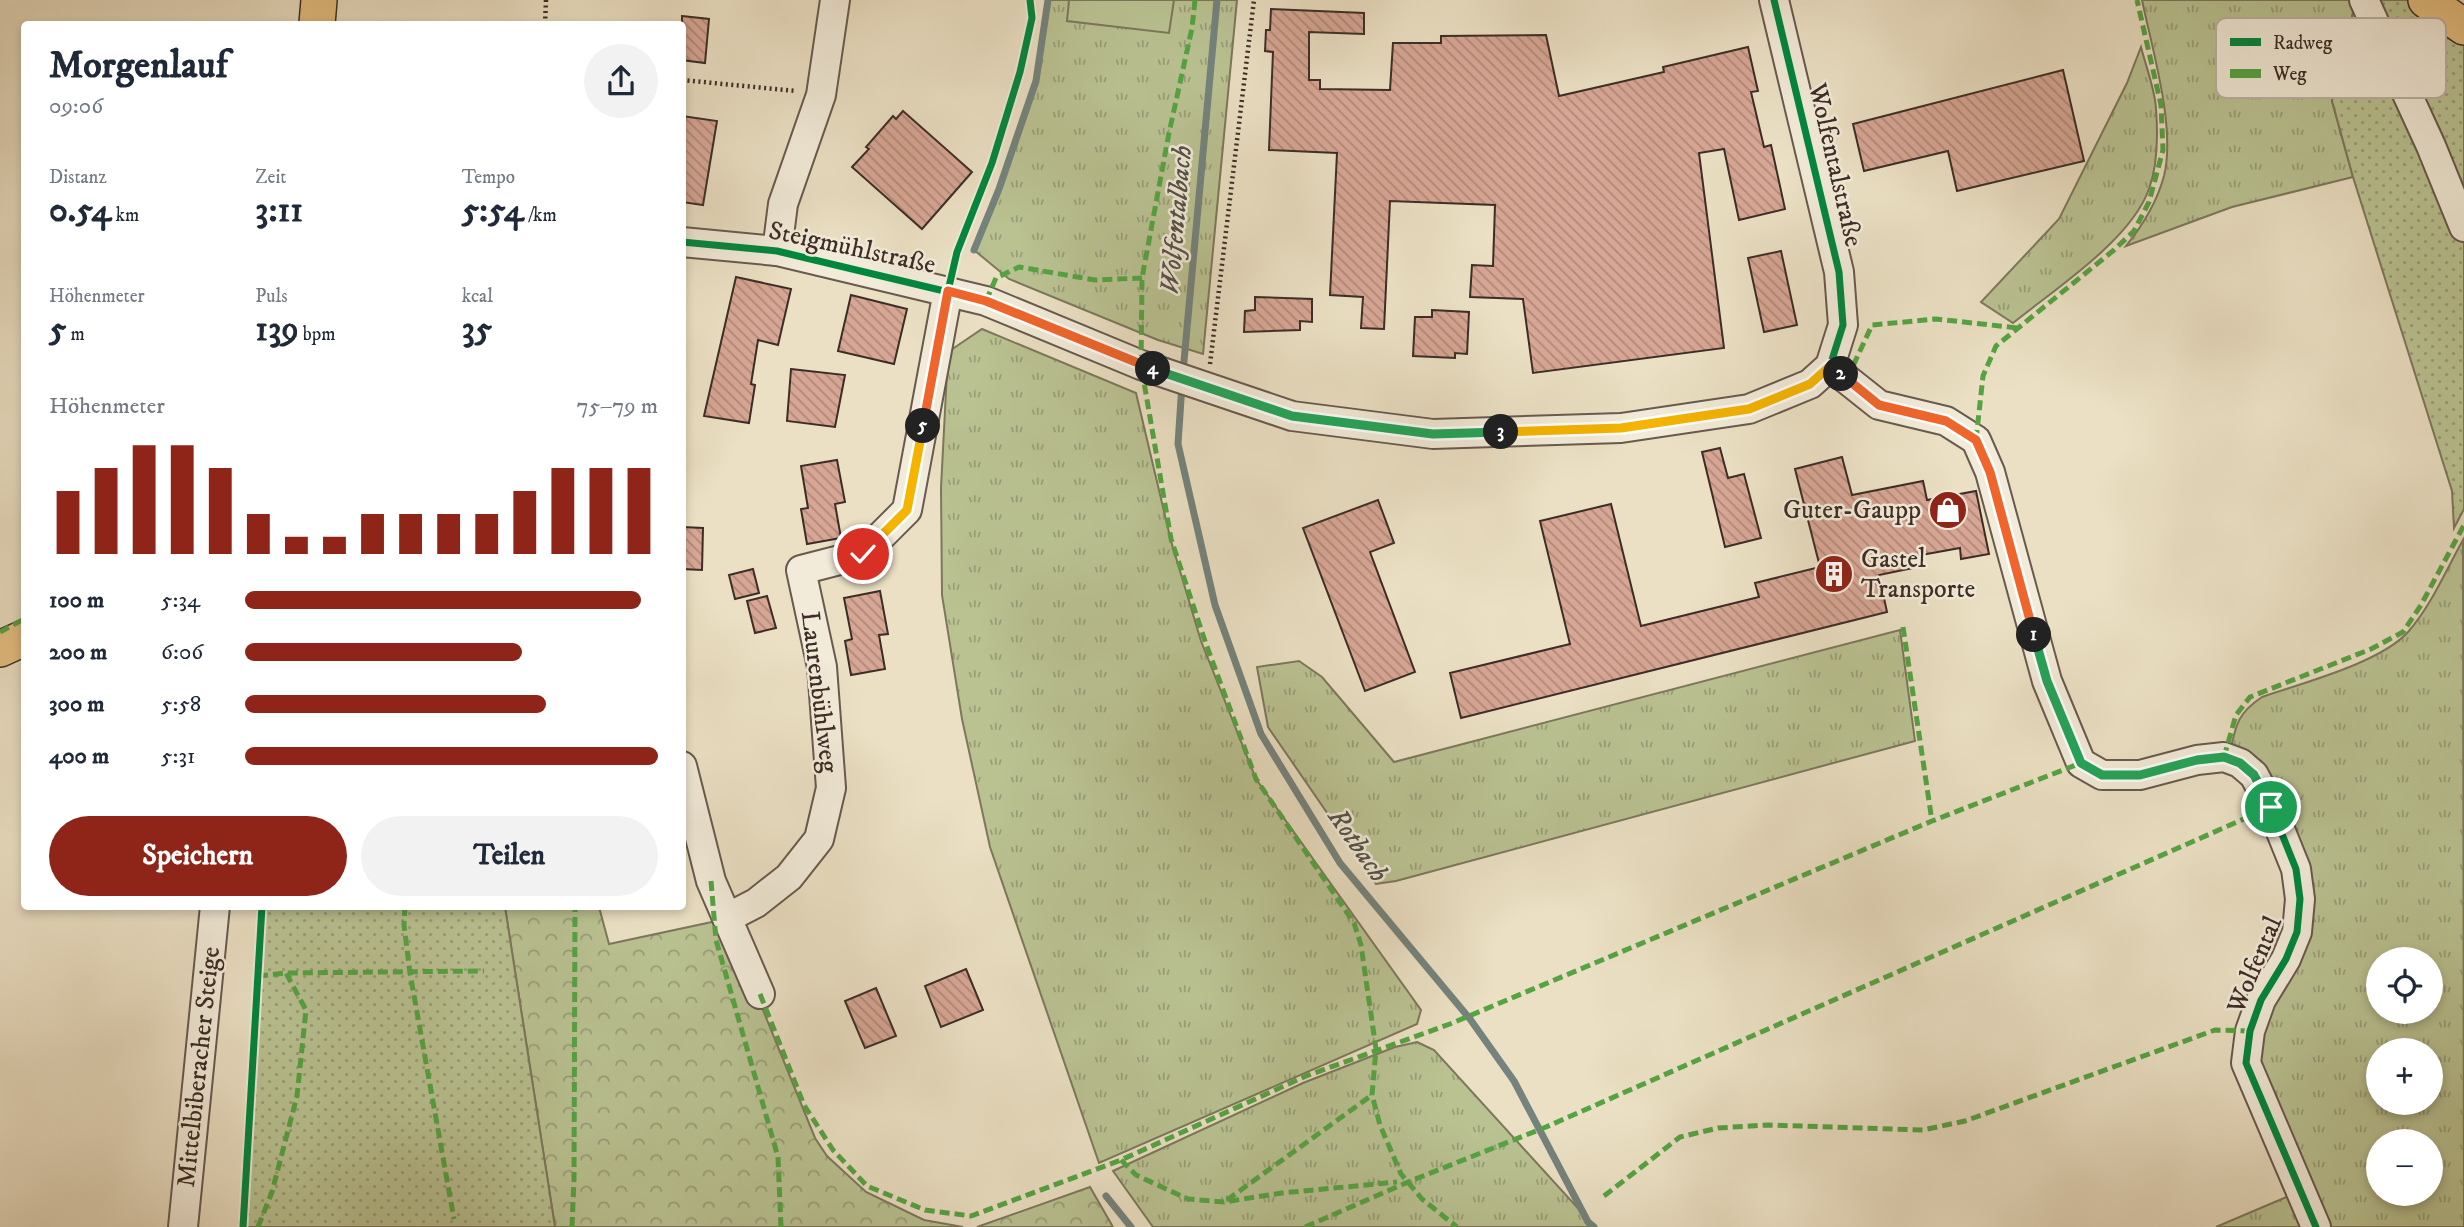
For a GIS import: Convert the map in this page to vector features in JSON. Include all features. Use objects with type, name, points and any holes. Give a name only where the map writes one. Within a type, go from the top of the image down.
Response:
[{"type":"main road","points":[[317,21],[319,0]]},
{"type":"main road","points":[[2426,0],[2464,27]]},
{"type":"main road","points":[[0,649],[21,639]]},
{"type":"street","points":[[776,251],[783,204],[821,94],[835,0]]},
{"type":"street","name":"Wolfentalstraße","points":[[1774,0],[1839,272],[1843,325],[1834,353]]},
{"type":"street","points":[[2364,0],[2372,18]]},
{"type":"street","points":[[2409,98],[2464,228]]},
{"type":"street","name":"Steigmühlstraße","points":[[686,242],[776,251],[948,291],[986,301],[1141,365],[1292,416],[1433,434],[1608,429],[1749,409],[1810,384],[1834,353]]},
{"type":"street","name":"Laurenbühlweg","points":[[727,918],[756,903],[789,877],[819,839],[831,788],[822,667],[801,570],[863,554],[907,510],[948,291]]},
{"type":"street","name":"Wolfental","points":[[1834,353],[1879,405],[1946,421],[1976,440],[1990,472],[2047,681],[2081,763],[2102,775],[2140,775],[2197,760],[2224,757],[2240,763],[2254,775],[2271,807],[2296,869],[2300,899],[2297,932],[2286,959],[2260,1000],[2250,1031],[2246,1063],[2316,1227]]},
{"type":"street","points":[[686,782],[710,881],[760,994]]},
{"type":"street","name":"Mittelbiberacher Steige","points":[[183,1227],[215,910]]},
{"type":"path","points":[[545,21],[546,0]]},
{"type":"path","points":[[1205,386],[1210,364],[1254,0]]},
{"type":"path","points":[[686,80],[821,94]]},
{"type":"green space","points":[[1048,0],[1237,0],[1203,354],[1158,340],[1009,279],[974,250],[999,189],[1036,81]]},
{"type":"green space","points":[[1069,0],[1174,0],[1169,33],[1067,21]]},
{"type":"green space","points":[[2142,0],[2356,0],[2352,18],[2216,18],[2216,98],[2333,98],[2353,177],[2232,207],[2126,246],[2144,221],[2164,176],[2167,135],[2161,88]]},
{"type":"green space","points":[[2356,0],[2417,0],[2442,18],[2352,18]]},
{"type":"green space","points":[[2446,21],[2464,34],[2464,509],[2454,528],[2452,491],[2353,177],[2333,98],[2446,98]]},
{"type":"green space","points":[[2141,47],[2154,94],[2157,119],[2156,160],[2149,189],[2140,208],[2109,245],[2013,323],[1981,302],[2059,219],[2127,83]]},
{"type":"green space","points":[[982,329],[1136,393],[1171,541],[1201,641],[1256,779],[1421,1010],[1417,1024],[1099,1163],[990,847],[962,719],[942,595],[941,488],[948,352]]},
{"type":"green space","points":[[2463,540],[2464,1227],[2325,1227],[2251,1063],[2305,893],[2230,752],[2239,720],[2248,708],[2262,697],[2379,653],[2408,632],[2431,599]]},
{"type":"green space","points":[[1900,630],[1915,741],[1396,881],[1376,884],[1268,727],[1257,667],[1299,661],[1322,677],[1394,762]]},
{"type":"green space","points":[[262,910],[505,910],[555,1227],[243,1227]]},
{"type":"green space","points":[[505,910],[600,910],[609,944],[726,919],[815,1138],[827,1156],[866,1192],[924,1220],[963,1227],[555,1227]]},
{"type":"green space","points":[[1417,1042],[1434,1050],[1595,1227],[1153,1227],[1113,1171],[1303,1083],[1395,1047]]},
{"type":"green space","points":[[1090,1187],[1113,1227],[977,1227]]},
{"type":"green space","points":[[2296,1193],[2310,1227],[2216,1227]]},
{"type":"building","points":[[1271,9],[1364,13],[1364,34],[1309,32],[1309,80],[1320,80],[1320,89],[1390,90],[1393,43],[1441,43],[1441,36],[1546,35],[1559,96],[1664,72],[1663,67],[1748,47],[1758,91],[1751,92],[1764,147],[1771,145],[1785,209],[1739,220],[1724,149],[1699,153],[1724,348],[1533,373],[1523,299],[1470,297],[1472,265],[1493,266],[1495,205],[1390,201],[1384,329],[1361,328],[1363,297],[1330,295],[1337,153],[1269,150],[1273,52],[1265,51]]},
{"type":"building","points":[[682,16],[709,19],[705,63],[686,61],[686,21],[682,21]]},
{"type":"building","points":[[2063,70],[2084,161],[1957,191],[1948,151],[1864,171],[1853,124]]},
{"type":"building","points":[[903,111],[972,172],[922,229],[852,167],[893,116],[896,119]]},
{"type":"building","points":[[686,117],[717,121],[703,205],[686,203]]},
{"type":"building","points":[[1781,251],[1797,325],[1764,332],[1748,258]]},
{"type":"building","points":[[736,277],[791,289],[778,345],[758,340],[751,384],[755,385],[749,423],[704,416]]},
{"type":"building","points":[[851,295],[907,309],[894,364],[838,351]]},
{"type":"building","points":[[1255,297],[1312,299],[1312,322],[1300,321],[1300,330],[1244,332],[1245,311],[1255,310]]},
{"type":"building","points":[[1432,310],[1469,312],[1467,354],[1455,353],[1455,358],[1413,356],[1415,317],[1432,317]]},
{"type":"building","points":[[791,369],[845,375],[835,427],[787,421]]},
{"type":"building","points":[[1720,448],[1728,478],[1744,474],[1761,538],[1725,547],[1702,452]]},
{"type":"building","points":[[1842,457],[1852,495],[1923,481],[1927,500],[1976,491],[1989,554],[1961,559],[1960,548],[1910,557],[1913,568],[1879,575],[1887,612],[1461,718],[1450,673],[1570,644],[1540,521],[1611,504],[1641,626],[1759,597],[1755,583],[1820,567],[1795,469]]},
{"type":"building","points":[[837,460],[845,502],[835,504],[841,538],[807,544],[801,509],[808,508],[801,466]]},
{"type":"building","points":[[1378,500],[1394,543],[1370,552],[1415,672],[1365,691],[1303,528]]},
{"type":"building","points":[[686,527],[703,528],[702,570],[686,569]]},
{"type":"building","points":[[753,569],[759,593],[735,599],[729,575]]},
{"type":"building","points":[[880,591],[888,634],[879,635],[885,669],[851,675],[845,641],[852,639],[844,598]]},
{"type":"building","points":[[767,596],[776,628],[755,633],[747,601]]},
{"type":"building","points":[[966,969],[983,1010],[941,1027],[925,986]]},
{"type":"building","points":[[876,988],[896,1036],[865,1048],[845,1001]]},
{"type":"waterway","points":[[974,250],[999,189],[1036,81],[1048,0]]},
{"type":"waterway","name":"Wolfentalbach","points":[[1183,372],[1217,0]]},
{"type":"waterway","name":"Rotbach","points":[[1182,384],[1178,444],[1215,605],[1261,734],[1340,863],[1470,1019],[1514,1081],[1588,1222],[1594,1227]]},
{"type":"waterway","points":[[1106,1196],[1131,1227]]},
{"type":"marked path","points":[[1195,0],[1192,28],[1142,278],[1141,365],[1171,539],[1256,779],[1354,923],[1361,945],[1376,1049],[1372,1095],[1380,1125],[1401,1174],[1422,1199],[1457,1227]]},
{"type":"marked path","points":[[1976,440],[1983,376],[1996,346],[2114,250],[2134,231],[2149,202],[2163,150],[2161,105],[2137,0]]},
{"type":"marked path","points":[[986,301],[996,278],[1019,267],[1095,280],[1142,278]]},
{"type":"marked path","points":[[1847,379],[1872,325],[1936,319],[2018,328]]},
{"type":"marked path","points":[[2224,757],[2236,715],[2250,697],[2371,649],[2403,632],[2421,605],[2464,525]]},
{"type":"marked path","points":[[0,632],[21,621]]},
{"type":"marked path","points":[[1903,627],[1932,821]]},
{"type":"marked path","points":[[760,994],[804,1105],[833,1150],[867,1186],[925,1210],[971,1216],[1121,1160],[1306,1076],[1450,1024],[1932,821],[2081,763]]},
{"type":"marked path","points":[[1305,1227],[1546,1127],[2271,807]]},
{"type":"marked path","points":[[711,881],[716,940],[778,1157],[781,1227]]},
{"type":"marked path","points":[[405,910],[410,973],[454,1219]]},
{"type":"marked path","points":[[572,1227],[575,910]]},
{"type":"marked path","points":[[258,976],[286,973],[484,971]]},
{"type":"marked path","points":[[258,1227],[272,1192],[297,1096],[306,1010],[286,973]]},
{"type":"marked path","points":[[1604,1196],[1680,1137],[1718,1128],[1768,1125],[1923,1130],[1965,1121],[2215,1030],[2250,1031]]},
{"type":"marked path","points":[[1227,1200],[1372,1095]]},
{"type":"marked path","points":[[1121,1160],[1136,1175],[1188,1199],[1224,1202],[1282,1193],[1397,1182]]},
{"type":"cycle path","points":[[948,291],[957,252],[992,163],[1020,72],[1032,18],[1030,0]]},
{"type":"cycle path","points":[[686,242],[777,251],[986,301],[1141,365],[1292,416],[1433,434],[1621,428],[1749,409],[1810,384],[1830,366],[1843,325],[1839,272],[1774,0]]},
{"type":"cycle path","points":[[1830,366],[1879,405],[1946,421],[1976,440],[1990,472],[2047,681],[2081,763],[2102,775],[2140,775],[2197,760],[2224,757],[2240,763],[2254,775],[2271,807],[2296,869],[2300,899],[2297,932],[2286,959],[2261,1000],[2250,1031],[2246,1063],[2316,1227]]},
{"type":"cycle path","points":[[243,1227],[262,910]]},
{"type":"place","name":"Guter-Gaupp","points":[[1948,510]]},
{"type":"place","name":"Gastel Transporte","points":[[1834,574]]},
{"type":"route","points":[[863,554],[907,510],[948,291],[986,301],[1141,365],[1292,416],[1433,434],[1621,428],[1749,409],[1810,384],[1830,366],[1879,405],[1946,421],[1976,440],[1990,472],[2047,681],[2081,763],[2102,775],[2140,775],[2197,760],[2224,757],[2240,763],[2254,775],[2271,807]]}]
